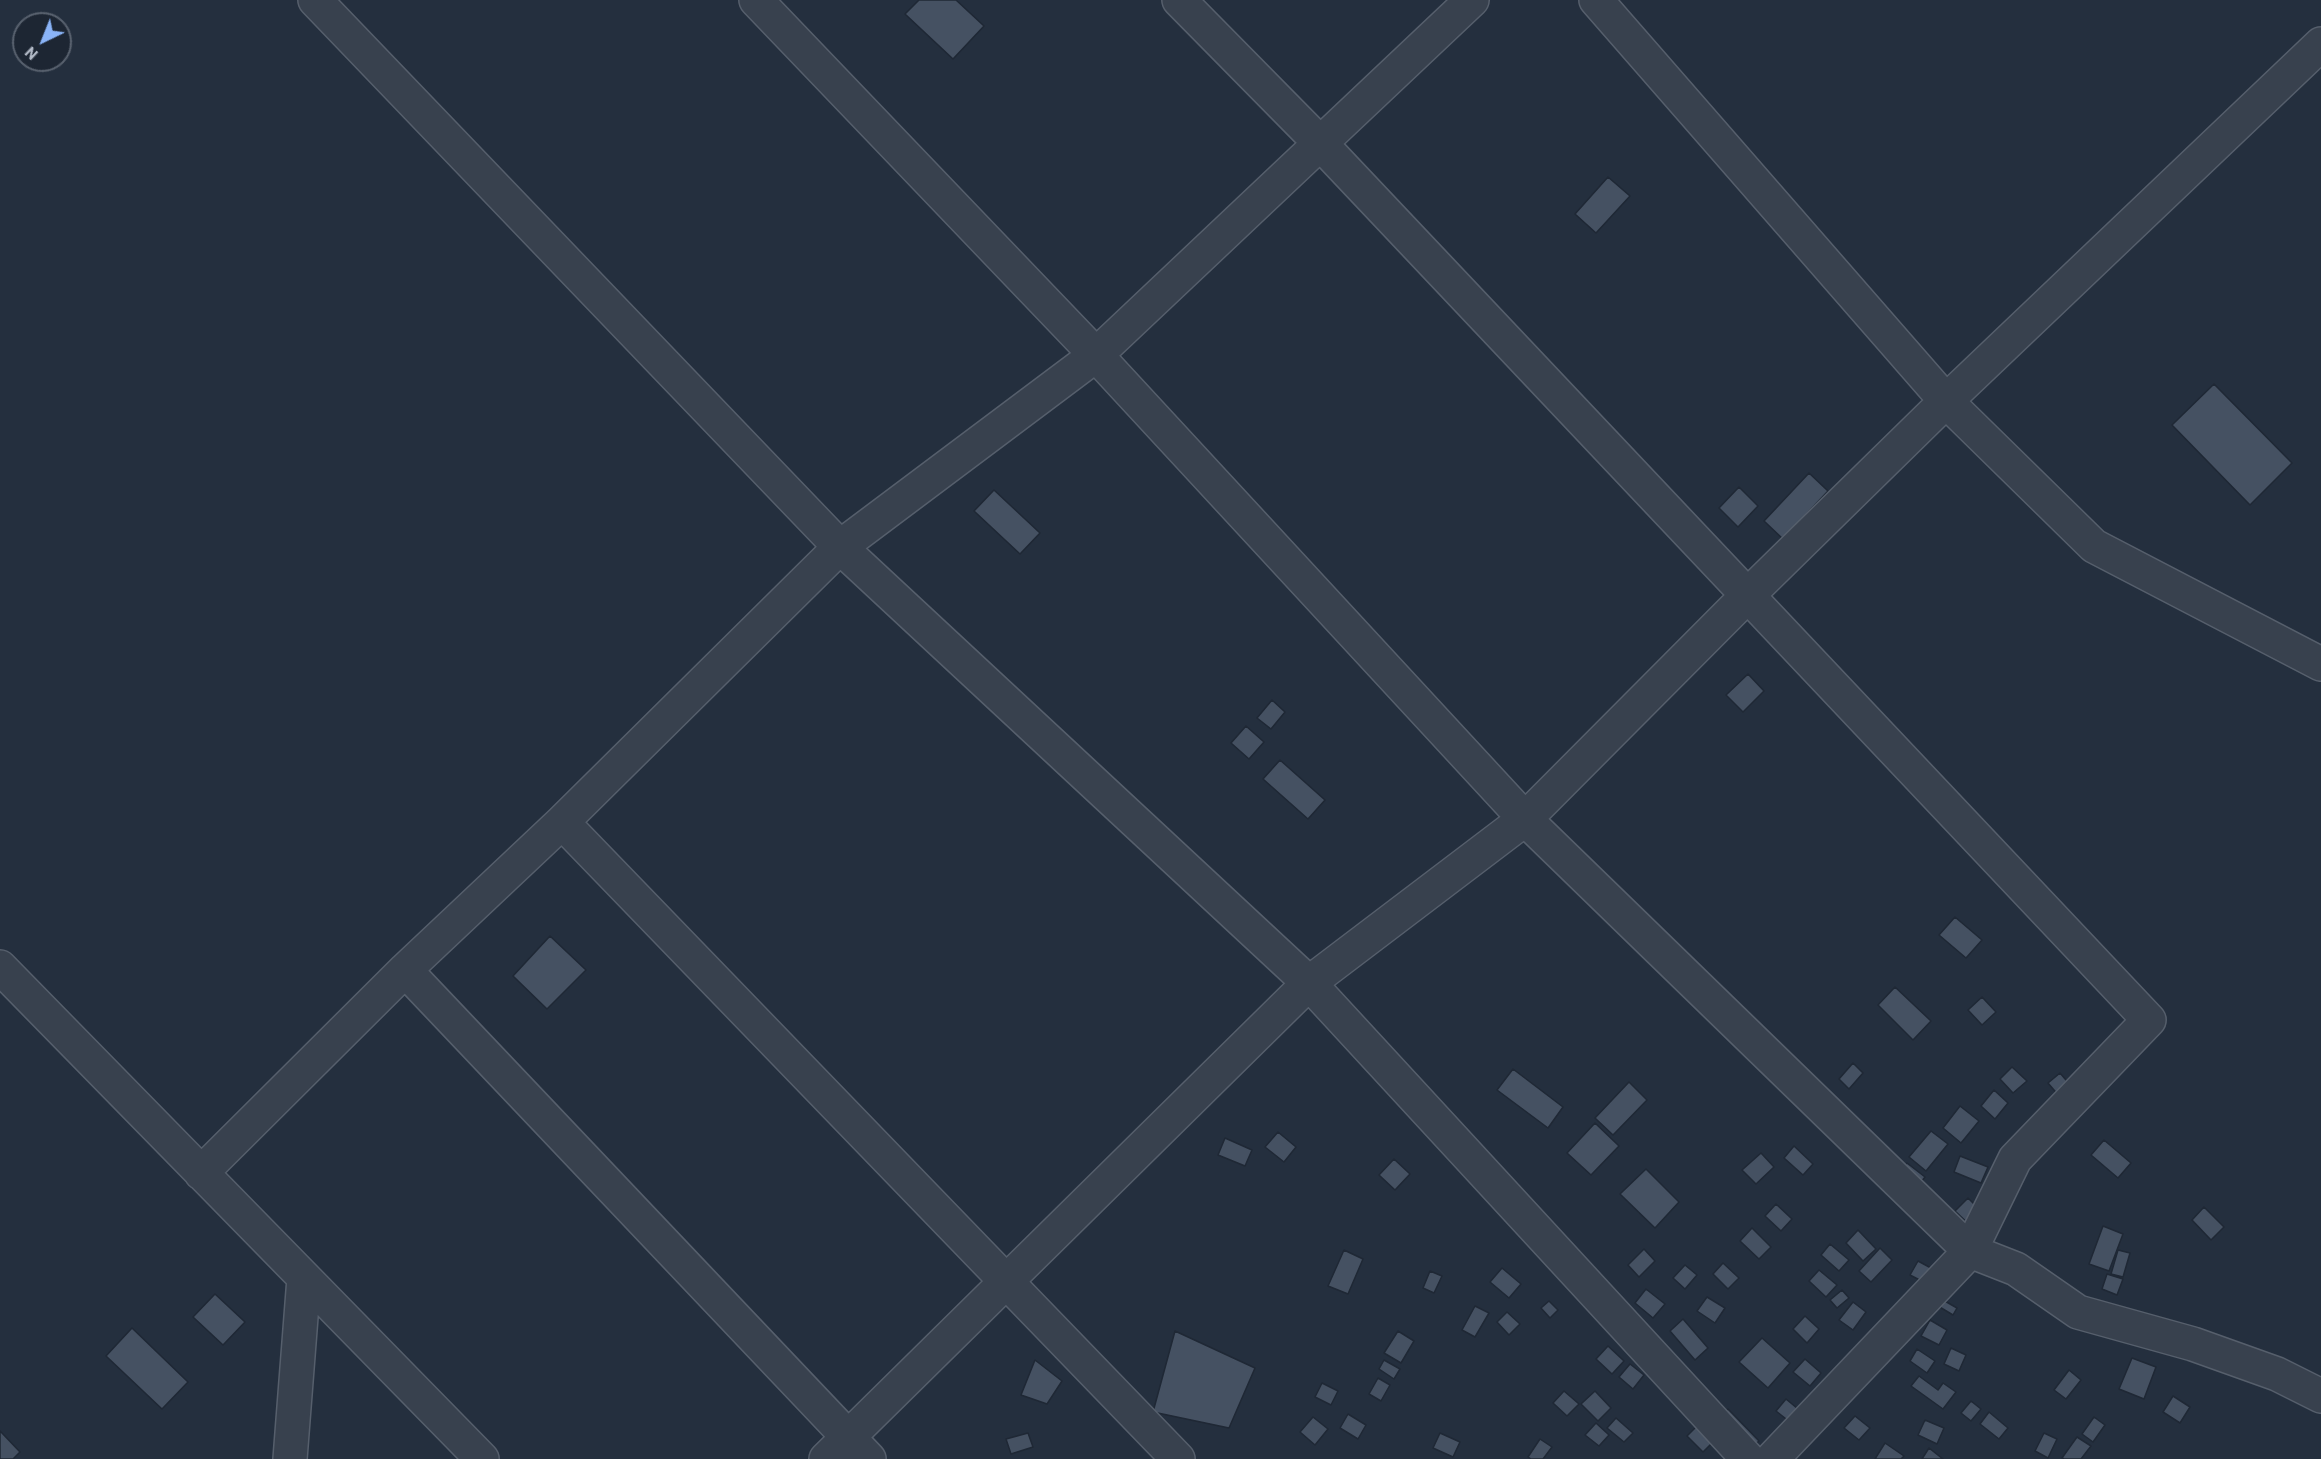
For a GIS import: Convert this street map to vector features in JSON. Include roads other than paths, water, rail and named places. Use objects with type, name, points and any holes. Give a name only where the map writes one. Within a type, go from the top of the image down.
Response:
[{"type":"street","points":[[315,0],[840,547],[1309,983],[1748,1459]]},
{"type":"street","points":[[756,0],[1096,355],[1525,819],[1970,1251],[2016,1269],[2078,1312],[2193,1344],[2277,1374],[2321,1396]]},
{"type":"street","points":[[1179,0],[1321,144],[1749,594],[2149,1020],[2015,1159],[1970,1251],[1772,1459]]},
{"type":"street","points":[[201,1173],[405,970],[562,822],[840,547],[1096,355],[1472,0]]},
{"type":"street","points":[[1596,0],[1946,401],[2094,546],[2321,664]]},
{"type":"street","points":[[405,970],[848,1452],[1006,1281],[1309,983],[1525,819],[1749,594],[1946,401],[2321,44]]},
{"type":"street","points":[[562,822],[1178,1459]]},
{"type":"street","points":[[0,967],[482,1459]]},
{"type":"street","points":[[290,1459],[304,1278]]}]
